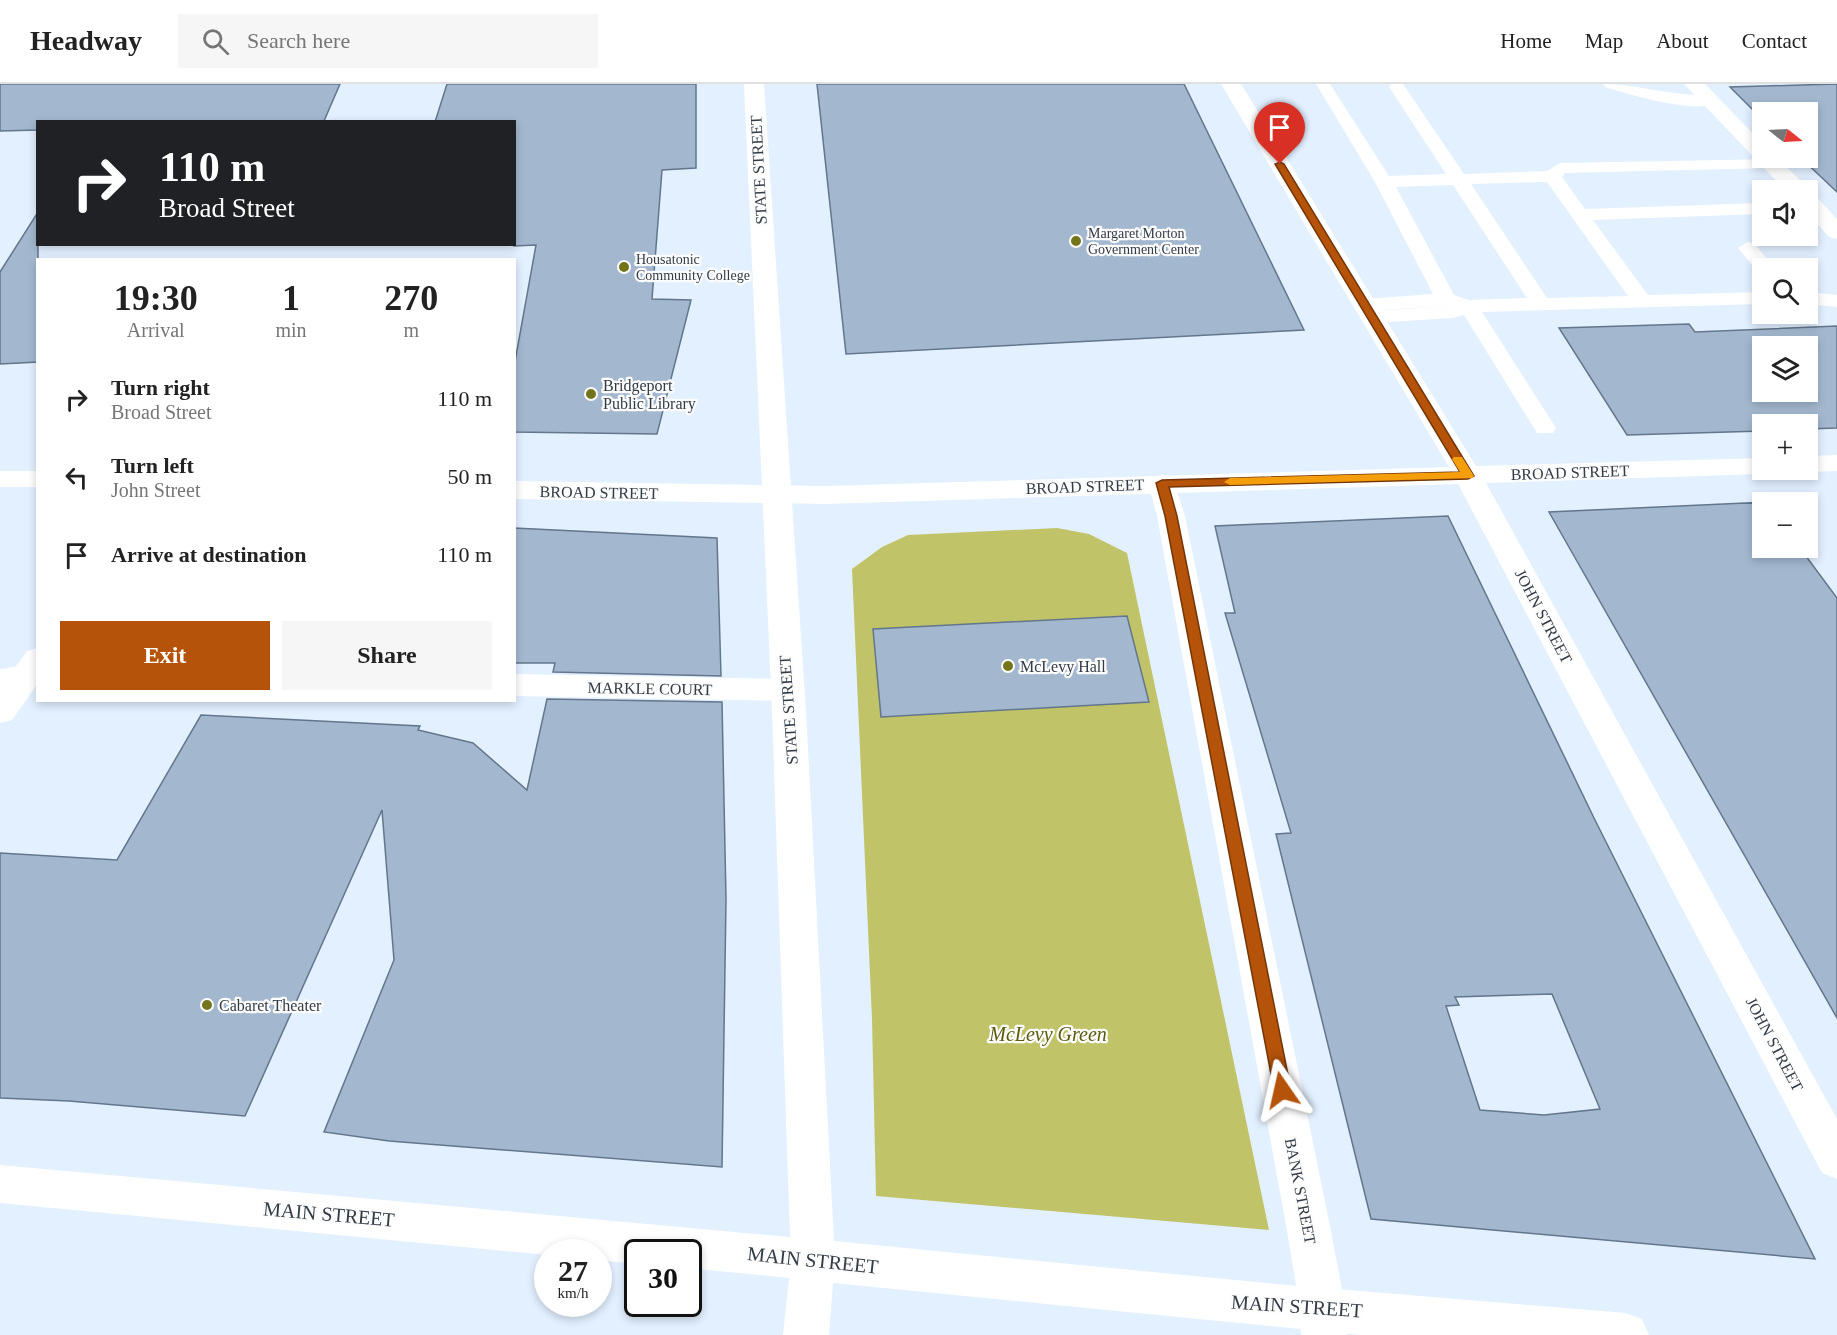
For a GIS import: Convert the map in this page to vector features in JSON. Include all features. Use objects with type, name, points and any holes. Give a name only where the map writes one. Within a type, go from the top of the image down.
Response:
[{"type":"street","name":"STATE STREET","points":[[754,84],[813,1261],[806,1335]]},
{"type":"street","name":"JOHN STREET","points":[[1231,84],[1468,476],[1837,1160]]},
{"type":"street","points":[[1694,84],[1752,144]]},
{"type":"street","points":[[1775,168],[1786,180]]},
{"type":"street","points":[[1818,213],[1837,232]]},
{"type":"street","points":[[1818,464],[1837,463]]},
{"type":"street","name":"BROAD STREET","points":[[516,490],[775,495],[1752,466]]},
{"type":"street","points":[[0,479],[36,479]]},
{"type":"street","name":"BANK STREET","points":[[1162,483],[1174,530],[1323,1323]]},
{"type":"street","points":[[0,712],[26,672]]},
{"type":"street","name":"MARKLE COURT","points":[[516,685],[786,690]]},
{"type":"street","name":"MAIN STREET","points":[[0,1184],[813,1261],[1323,1323],[1368,1312],[1626,1335]]},
{"type":"lane","points":[[1611,84],[1668,99],[1710,100]]},
{"type":"lane","points":[[1323,85],[1384,182],[1446,299]]},
{"type":"lane","points":[[1397,87],[1541,303]]},
{"type":"lane","points":[[1384,182],[1552,176],[1560,168],[1752,159]]},
{"type":"lane","points":[[1552,176],[1642,301]]},
{"type":"lane","points":[[1580,215],[1752,208]]},
{"type":"lane","points":[[1748,248],[1756,258]]},
{"type":"lane","points":[[1368,311],[1453,312],[1468,306],[1752,298]]},
{"type":"lane","points":[[1368,311],[1446,299],[1468,306],[1545,428]]},
{"type":"green space","name":"McLevy Green","points":[[1057,528],[1089,534],[1127,553],[1269,1230],[876,1196],[872,1019],[852,569],[882,547],[908,535]]},
{"type":"building","points":[[0,84],[340,84],[324,120],[36,120],[36,130],[0,131]]},
{"type":"building","points":[[447,84],[696,84],[696,168],[662,170],[652,299],[691,300],[657,434],[516,432],[516,356],[536,245],[516,246],[516,120],[436,120]]},
{"type":"building","name":"Margaret Morton Government Center","points":[[817,84],[1184,84],[1304,330],[846,354]]},
{"type":"building","points":[[1837,84],[1837,192],[1812,168],[1818,168],[1818,102],[1752,102],[1752,109],[1730,87]]},
{"type":"building","points":[[36,215],[38,258],[36,258],[36,362],[0,364],[0,272]]},
{"type":"building","points":[[1689,324],[1695,332],[1837,326],[1837,428],[1818,429],[1818,414],[1752,414],[1752,431],[1627,435],[1559,328]]},
{"type":"building","points":[[1752,502],[1752,558],[1807,558],[1837,598],[1837,1018],[1549,512]]},
{"type":"building","points":[[1448,516],[1594,818],[1815,1259],[1371,1219],[1276,834],[1291,833],[1225,613],[1235,613],[1215,526]],"holes":[[[1552,994],[1600,1109],[1544,1115],[1480,1110],[1446,1006],[1459,1005],[1455,997]]]},
{"type":"building","points":[[516,528],[717,538],[721,676],[553,672],[555,663],[516,663]]},
{"type":"building","name":"McLevy Hall","points":[[1127,616],[1149,702],[881,717],[873,629]]},
{"type":"building","points":[[547,699],[722,702],[726,899],[722,1167],[389,1141],[324,1132],[394,960],[382,810],[245,1116],[69,1101],[0,1098],[0,853],[117,860],[201,715],[420,726],[418,730],[473,743],[527,790]]},
{"type":"slow traffic","points":[[1230,482],[1468,476],[1458,459]]},
{"type":"place","name":"Margaret Morton Government Center","points":[[1076,241]]},
{"type":"place","name":"Housatonic Community College","points":[[624,267]]},
{"type":"place","name":"Bridgeport Public Library","points":[[591,394]]},
{"type":"place","name":"McLevy Hall","points":[[1008,666]]},
{"type":"place","name":"Cabaret Theater","points":[[207,1005]]},
{"type":"route","points":[[1280,164],[1468,476],[1162,483],[1171,516],[1282,1090]]}]
